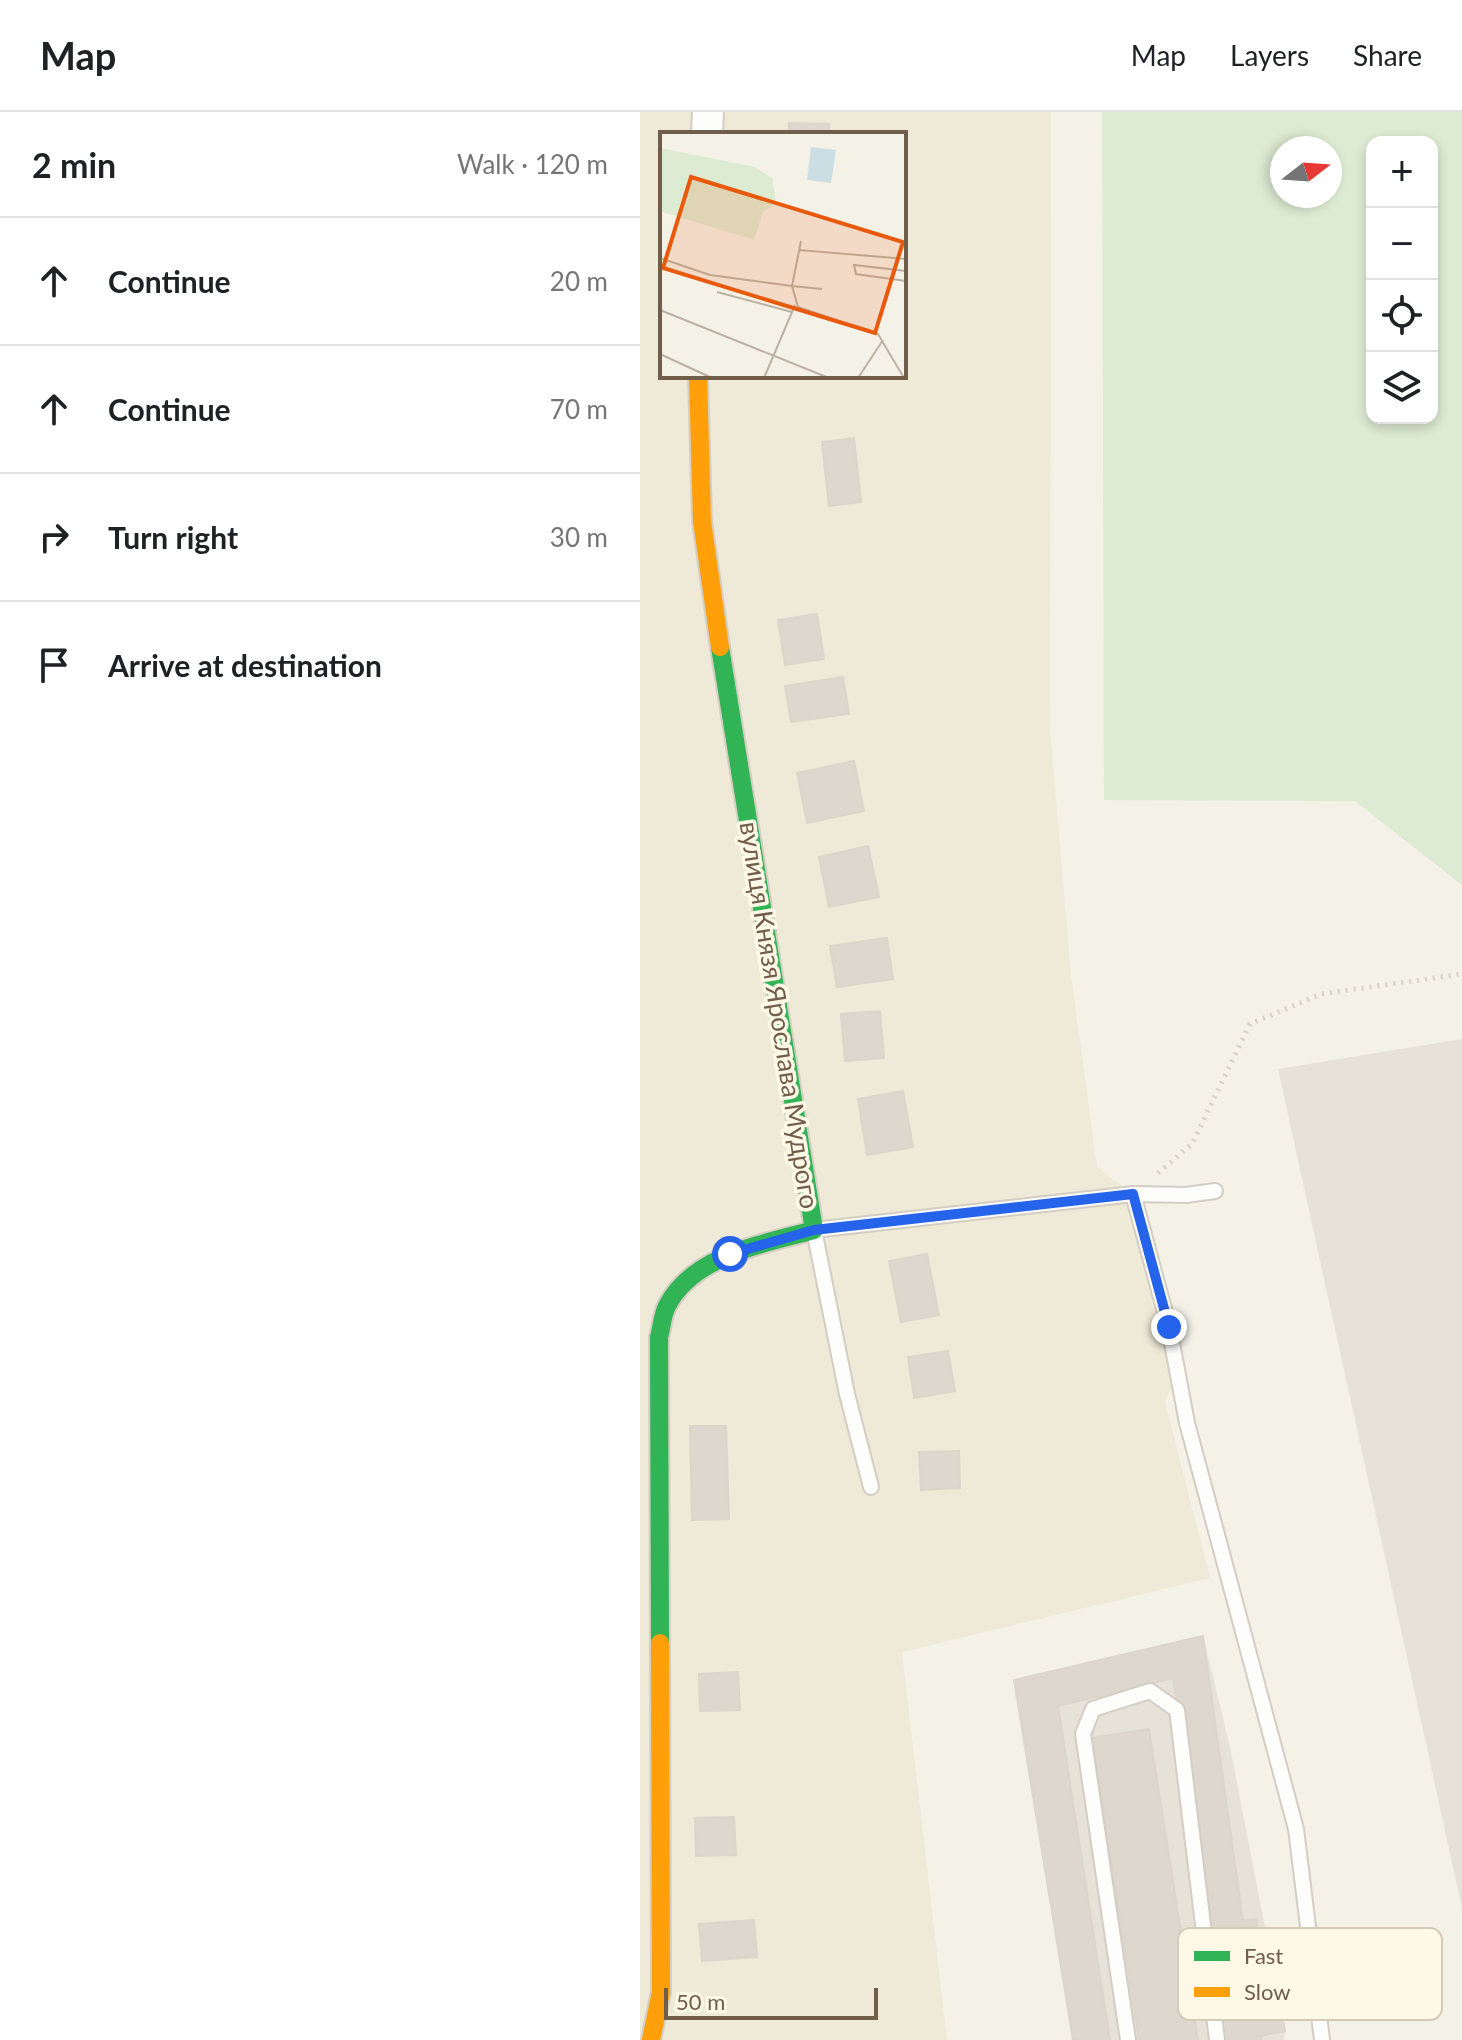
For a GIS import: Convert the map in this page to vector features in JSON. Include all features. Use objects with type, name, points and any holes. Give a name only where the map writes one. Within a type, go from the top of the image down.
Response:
[{"type":"street","points":[[707,132],[708,112]]},
{"type":"street","name":"вулиця Князя Ярослава Мудрого","points":[[651,2040],[661,1992],[659,1337],[653,1306],[730,1254],[814,1230],[702,521],[698,378]]},
{"type":"lane","points":[[871,1487],[847,1394],[814,1230],[1133,1194],[1186,1195],[1215,1191]]},
{"type":"lane","points":[[1133,1194],[1169,1327],[1187,1423],[1296,1829],[1308,1928]]},
{"type":"lane","points":[[1128,2040],[1083,1734],[1093,1709],[1150,1691],[1177,1710],[1203,1928]]},
{"type":"lane","points":[[1215,2020],[1217,2040]]},
{"type":"lane","points":[[1320,2020],[1322,2040]]},
{"type":"path","points":[[1133,1194],[1192,1144],[1250,1024],[1321,994],[1462,974]]},
{"type":"shaded area","points":[[640,112],[1051,112],[1050,730],[1071,975],[1097,1167],[1133,1194],[1177,1375],[1165,1402],[1210,1578],[902,1652],[947,2040],[640,2040]]},
{"type":"shaded area","points":[[1462,1039],[1462,1908],[1278,1069]]},
{"type":"shaded area","points":[[1203,1636],[1230,1747],[1265,1928],[1178,1928],[1178,2020],[1283,2020],[1284,2040],[1073,2040],[1014,1680]]},
{"type":"green space","points":[[1102,112],[1462,112],[1462,885],[1355,801],[1104,800]]},
{"type":"building","points":[[789,123],[829,124],[829,132],[789,132]]},
{"type":"building","points":[[854,438],[861,502],[829,506],[822,442]]},
{"type":"building","points":[[817,614],[824,659],[785,665],[778,620]]},
{"type":"building","points":[[843,677],[849,714],[791,722],[785,686]]},
{"type":"building","points":[[854,761],[864,811],[807,823],[797,773]]},
{"type":"building","points":[[868,846],[879,897],[829,907],[819,857]]},
{"type":"building","points":[[887,938],[893,979],[837,987],[830,946]]},
{"type":"building","points":[[880,1011],[884,1058],[845,1061],[841,1014]]},
{"type":"building","points":[[903,1091],[913,1147],[867,1155],[858,1099]]},
{"type":"building","points":[[927,1254],[939,1315],[901,1322],[889,1261]]},
{"type":"building","points":[[948,1351],[955,1391],[914,1398],[908,1357]]},
{"type":"building","points":[[690,1426],[726,1426],[729,1519],[692,1520]]},
{"type":"building","points":[[959,1451],[960,1488],[921,1490],[919,1452]]},
{"type":"building","points":[[1203,1636],[1243,1921],[1256,1919],[1257,1928],[1211,1928],[1173,1678],[1058,1706],[1110,2040],[1073,2040],[1014,1680]]},
{"type":"building","points":[[738,1672],[740,1710],[700,1711],[699,1674]]},
{"type":"building","points":[[1149,1729],[1180,1928],[1178,2020],[1195,2020],[1198,2040],[1139,2040],[1092,1738]]},
{"type":"building","points":[[734,1817],[736,1855],[696,1856],[695,1818]]},
{"type":"building","points":[[754,1920],[757,1957],[702,1961],[699,1924]]},
{"type":"building","points":[[1225,2020],[1283,2020],[1285,2031],[1261,2036],[1261,2040],[1228,2040]]},
{"type":"traffic: fast","points":[[660,1643],[659,1337],[665,1310],[679,1289],[712,1263],[752,1247],[814,1230],[720,647]]},
{"type":"traffic: slow","points":[[698,378],[702,521],[720,647]]},
{"type":"traffic: slow","points":[[651,2040],[661,1992],[660,1643]]},
{"type":"route","points":[[730,1254],[814,1230],[1133,1194],[1169,1327]]}]
